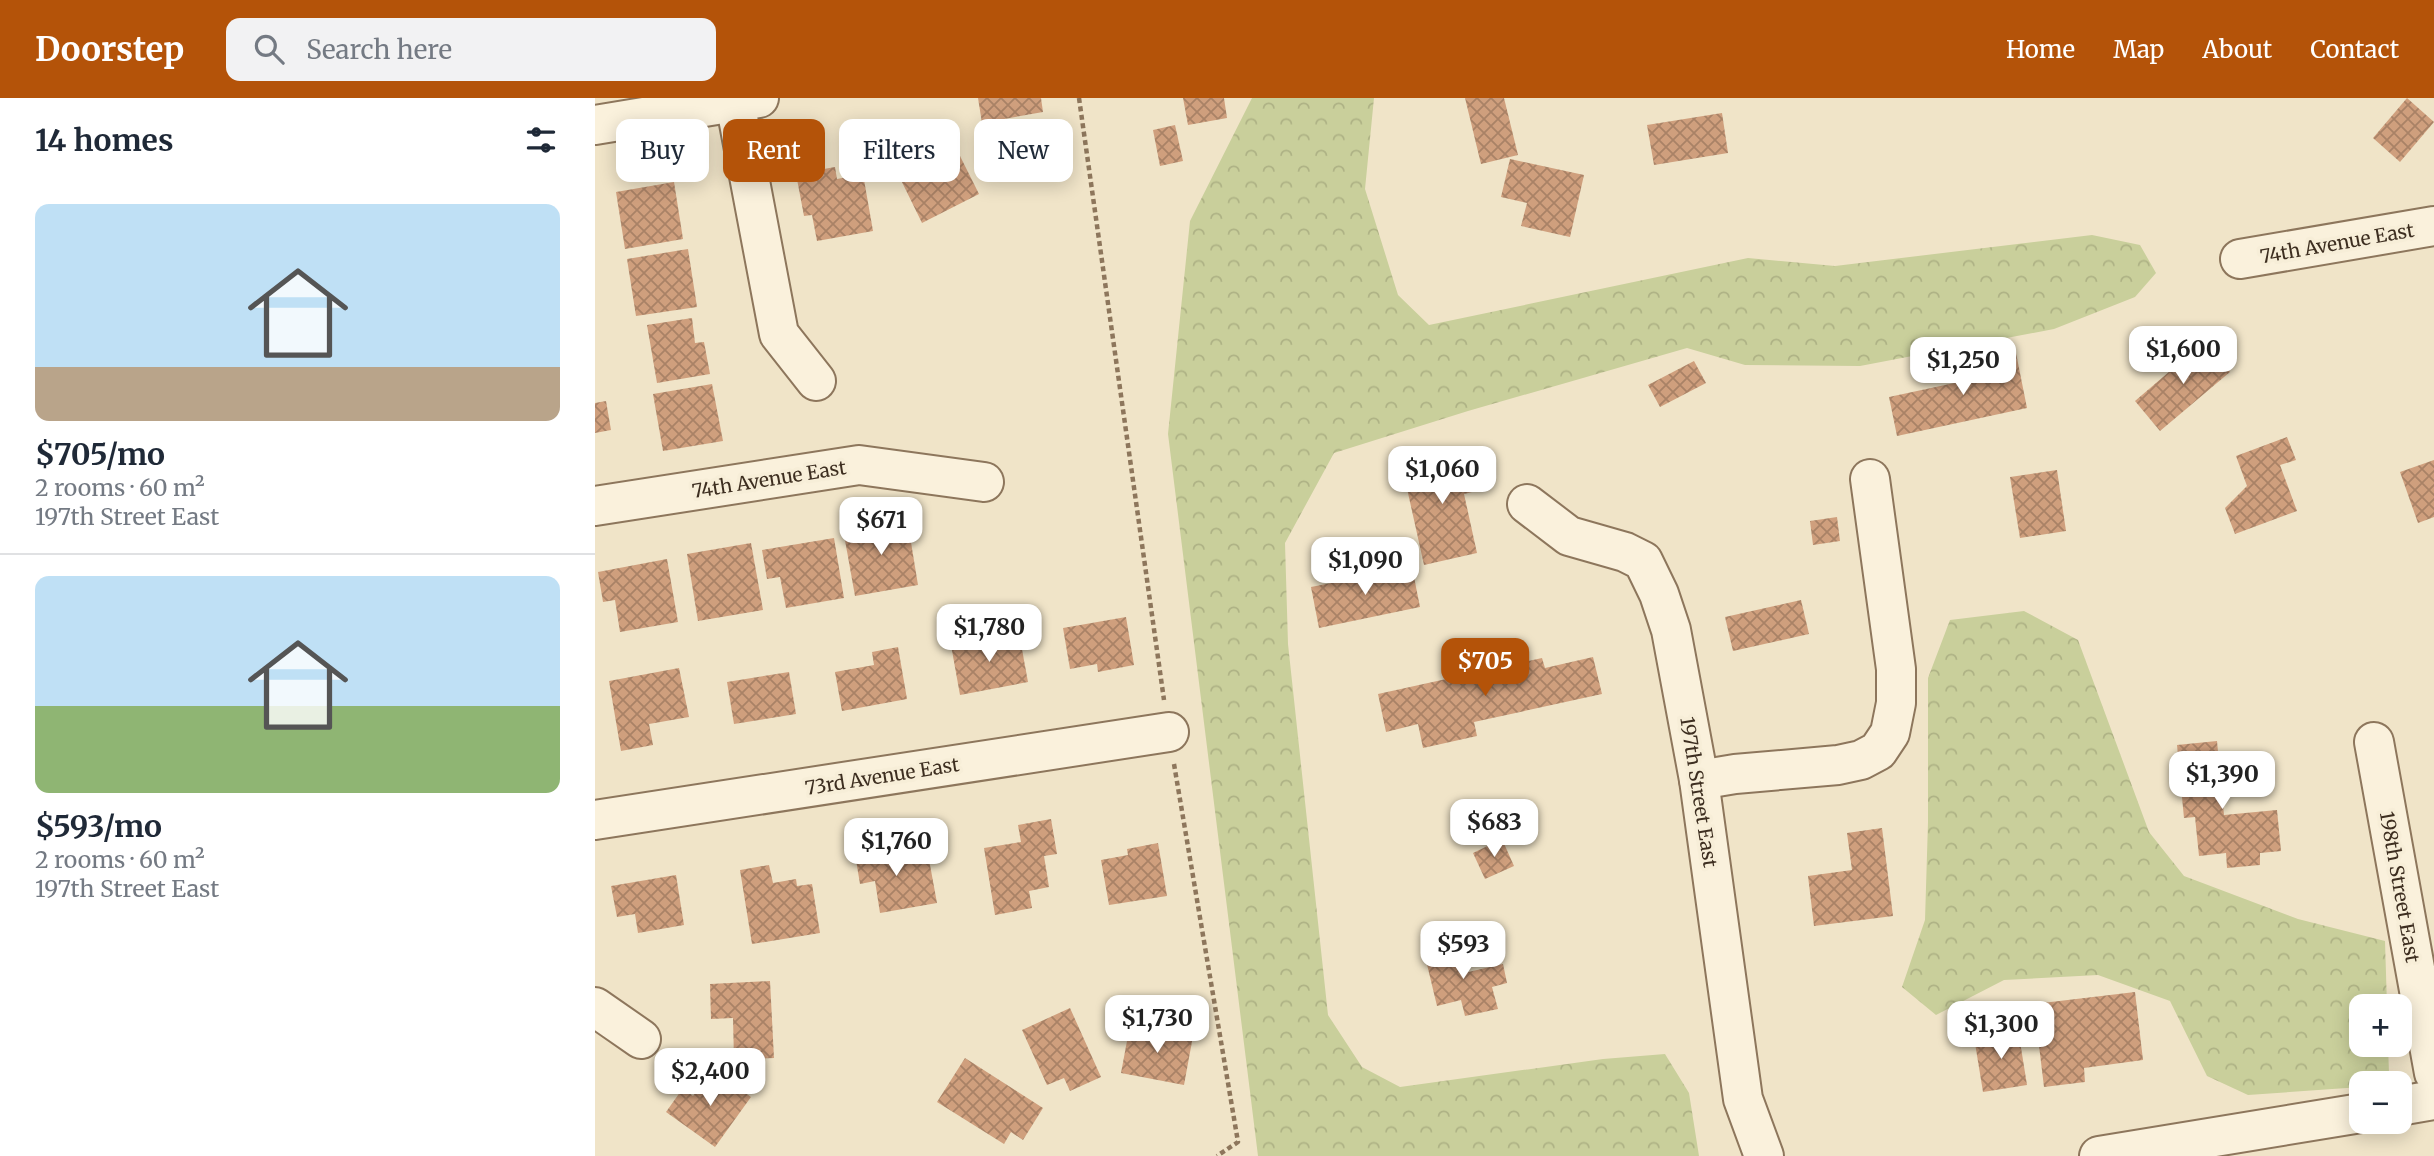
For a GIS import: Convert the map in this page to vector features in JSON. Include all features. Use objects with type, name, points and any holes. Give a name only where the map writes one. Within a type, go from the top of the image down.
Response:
[{"type":"street","points":[[595,125],[747,100],[779,334],[816,381]]},
{"type":"street","name":"74th Avenue East","points":[[2240,259],[2434,226]]},
{"type":"street","name":"74th Avenue East","points":[[595,506],[859,466],[984,482]]},
{"type":"street","points":[[1699,780],[1735,774],[1838,765],[1861,760],[1878,751],[1891,725],[1896,704],[1896,669],[1870,479]]},
{"type":"street","name":"197th Street East","points":[[1527,504],[1569,536],[1625,552],[1643,561],[1659,594],[1671,630],[1699,780],[1743,1099],[1764,1156]]},
{"type":"street","name":"73rd Avenue East","points":[[595,820],[1169,732]]},
{"type":"street","name":"198th Street East","points":[[2374,742],[2434,1073]]},
{"type":"street","points":[[595,1007],[641,1039]]},
{"type":"street","points":[[2412,1104],[2434,1100]]},
{"type":"street","points":[[2099,1156],[2349,1114]]},
{"type":"path","points":[[1079,98],[1169,732],[1238,1142],[1217,1156]]},
{"type":"green space","points":[[1252,98],[1374,98],[1365,189],[1398,295],[1429,325],[1748,258],[1835,266],[2092,235],[2140,245],[2156,273],[2135,297],[2054,329],[1860,366],[1745,365],[1687,348],[1468,411],[1334,453],[1285,543],[1288,644],[1328,1015],[1362,1067],[1400,1087],[1603,1059],[1665,1054],[1689,1093],[1699,1156],[1258,1156],[1168,434],[1190,221]]},
{"type":"green space","points":[[2024,611],[2078,640],[2149,832],[2184,876],[2298,919],[2385,941],[2387,994],[2349,994],[2349,1057],[2388,1057],[2389,1071],[2349,1071],[2349,1088],[2248,1095],[2207,1076],[2170,1001],[2098,975],[2004,980],[1936,1015],[1902,987],[1925,920],[1928,678],[1950,620]]},
{"type":"building","points":[[978,98],[1041,98],[1043,112],[1004,119],[981,119]]},
{"type":"building","points":[[1183,98],[1224,98],[1227,118],[1188,125]]},
{"type":"building","points":[[1465,98],[1504,98],[1518,155],[1481,164]]},
{"type":"building","points":[[2407,98],[2434,122],[2400,162],[2373,138]]},
{"type":"building","points":[[1722,113],[1728,153],[1654,165],[1647,125]]},
{"type":"building","points":[[1175,125],[1183,161],[1160,166],[1153,130]]},
{"type":"building","points":[[960,156],[979,194],[922,223],[902,182],[960,182]]},
{"type":"building","points":[[1510,159],[1584,175],[1570,237],[1521,226],[1527,203],[1501,197]]},
{"type":"building","points":[[835,167],[839,182],[864,182],[873,231],[817,241],[812,215],[804,216],[798,182],[825,182],[825,169]]},
{"type":"building","points":[[674,182],[683,239],[625,249],[616,192]]},
{"type":"building","points":[[688,249],[697,307],[636,316],[627,259]]},
{"type":"building","points":[[692,318],[695,343],[704,342],[710,374],[657,383],[647,325]]},
{"type":"building","points":[[2205,341],[2230,372],[2160,431],[2135,401]]},
{"type":"building","points":[[2016,353],[2027,408],[1897,436],[1889,397],[1959,382],[1956,366]]},
{"type":"building","points":[[1694,361],[1706,383],[1660,407],[1648,385]]},
{"type":"building","points":[[712,384],[723,441],[663,451],[653,394]]},
{"type":"building","points":[[606,401],[611,430],[595,433],[595,403]]},
{"type":"building","points":[[2287,437],[2296,460],[2280,465],[2297,511],[2235,534],[2225,508],[2247,486],[2236,456]]},
{"type":"building","points":[[1467,451],[1476,491],[1464,494],[1477,553],[1424,565],[1402,466]]},
{"type":"building","points":[[2434,460],[2434,517],[2418,523],[2400,472]]},
{"type":"building","points":[[2057,470],[2066,531],[2020,538],[2010,477]]},
{"type":"building","points":[[1837,517],[1840,541],[1813,545],[1810,521]]},
{"type":"building","points":[[907,518],[918,585],[855,596],[843,529]]},
{"type":"building","points":[[834,538],[844,598],[786,608],[780,577],[767,579],[762,550]]},
{"type":"building","points":[[751,543],[763,610],[698,621],[687,554]]},
{"type":"building","points":[[667,559],[678,622],[620,632],[615,600],[603,602],[598,572]]},
{"type":"building","points":[[1412,567],[1420,607],[1319,628],[1311,587]]},
{"type":"building","points":[[1801,600],[1809,634],[1733,651],[1725,617]]},
{"type":"building","points":[[1126,617],[1134,665],[1098,672],[1097,664],[1070,669],[1063,628]]},
{"type":"building","points":[[1019,633],[1028,682],[960,695],[951,645]]},
{"type":"building","points":[[898,647],[907,699],[842,711],[835,672],[874,665],[872,652]]},
{"type":"building","points":[[1593,657],[1602,694],[1474,722],[1477,736],[1423,748],[1418,724],[1386,732],[1378,694],[1542,658],[1545,668]]},
{"type":"building","points":[[679,668],[689,717],[649,724],[653,745],[621,751],[609,681]]},
{"type":"building","points":[[789,672],[796,714],[734,724],[727,682]]},
{"type":"building","points":[[2217,741],[2224,815],[2277,810],[2281,851],[2260,853],[2260,865],[2227,868],[2226,853],[2199,856],[2195,817],[2184,818],[2177,745]]},
{"type":"building","points":[[1051,819],[1057,854],[1044,856],[1049,887],[1029,891],[1032,908],[995,915],[984,848],[1021,842],[1018,825]]},
{"type":"building","points":[[1882,828],[1893,916],[1814,926],[1808,876],[1852,870],[1847,833]]},
{"type":"building","points":[[1502,839],[1514,866],[1485,879],[1473,853]]},
{"type":"building","points":[[890,842],[893,860],[928,854],[937,903],[880,913],[875,881],[860,884],[854,848]]},
{"type":"building","points":[[1158,843],[1167,896],[1109,905],[1101,860],[1128,855],[1127,849]]},
{"type":"building","points":[[769,865],[773,883],[796,879],[797,886],[812,884],[820,933],[752,944],[740,870]]},
{"type":"building","points":[[676,875],[684,925],[638,933],[635,914],[617,917],[611,886]]},
{"type":"building","points":[[1458,944],[1464,973],[1503,964],[1507,983],[1492,987],[1498,1009],[1465,1016],[1461,1000],[1437,1006],[1424,952]]},
{"type":"building","points":[[770,981],[774,1058],[734,1060],[733,1018],[711,1019],[710,984]]},
{"type":"building","points":[[2135,992],[2143,1060],[2084,1068],[2085,1082],[2044,1087],[2034,1004]]},
{"type":"building","points":[[1070,1008],[1101,1077],[1070,1091],[1064,1078],[1047,1085],[1022,1030]]},
{"type":"building","points":[[1130,1025],[1193,1036],[1184,1085],[1121,1073]]},
{"type":"building","points":[[2018,1029],[2027,1085],[1983,1092],[1974,1037]]},
{"type":"building","points":[[965,1058],[1043,1108],[1023,1140],[1011,1132],[1004,1144],[937,1102]]},
{"type":"building","points":[[712,1069],[751,1097],[715,1147],[666,1112],[683,1088],[693,1096]]}]
